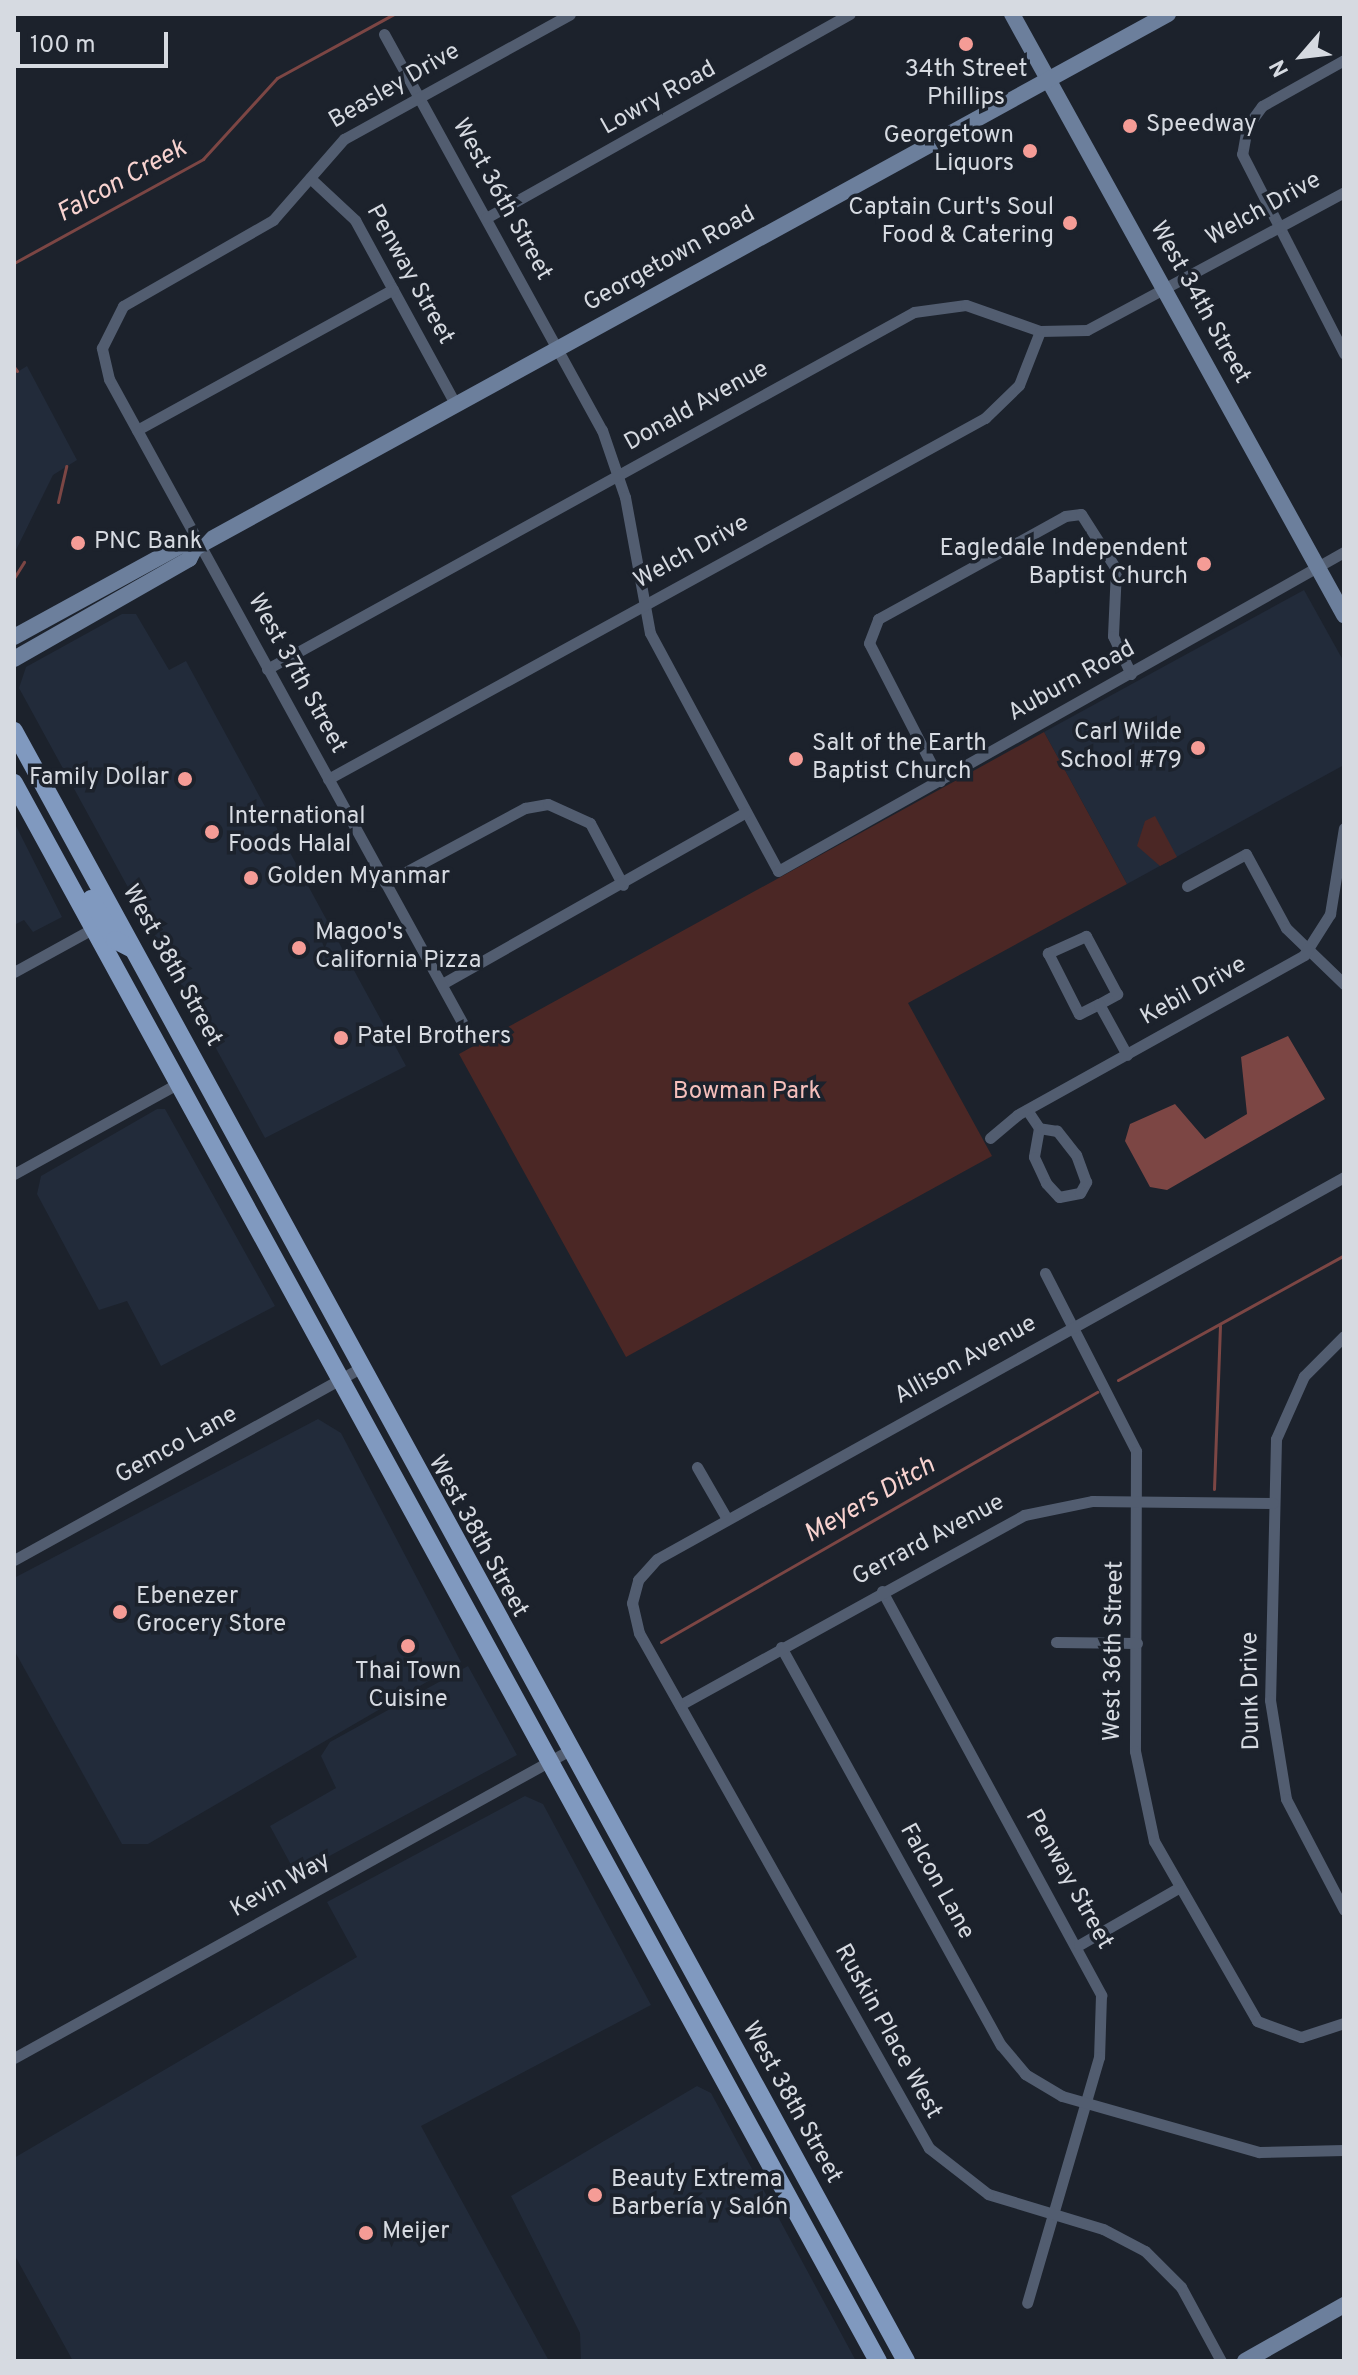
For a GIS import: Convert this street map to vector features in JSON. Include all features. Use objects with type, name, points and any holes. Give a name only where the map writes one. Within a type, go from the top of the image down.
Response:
[{"type":"main road","name":"West 34th Street","points":[[1012,14],[1344,615]]},
{"type":"main road","name":"Georgetown Road","points":[[14,659],[189,559],[198,546],[1168,14]]},
{"type":"main road","name":"Georgetown Road","points":[[14,637],[182,545],[198,546]]},
{"type":"main road","name":"West 38th Street","points":[[14,731],[568,1751],[906,2361]]},
{"type":"main road","name":"West 38th Street","points":[[14,783],[546,1764],[878,2361]]},
{"type":"main road","points":[[67,880],[90,897],[119,944],[134,948]]},
{"type":"main road","points":[[179,1083],[197,1088],[260,1179]]},
{"type":"main road","points":[[679,2002],[690,2001],[722,2031]]},
{"type":"main road","points":[[759,2147],[772,2146],[806,2180]]},
{"type":"main road","points":[[799,2218],[842,2269],[855,2268]]},
{"type":"main road","points":[[1245,2361],[1344,2305]]},
{"type":"street","name":"Beasley Drive","points":[[107,329],[132,300],[265,226],[344,139],[570,14]]},
{"type":"street","name":"Lowry Road","points":[[486,218],[850,14]]},
{"type":"street","name":"West 36th Street","points":[[384,34],[558,349],[620,476],[641,606],[778,871]]},
{"type":"street","points":[[1344,60],[1266,104],[1244,137],[1248,176],[1344,353]]},
{"type":"street","name":"Penway Street","points":[[310,178],[354,218],[456,405]]},
{"type":"street","name":"Welch Drive","points":[[1164,290],[1344,192]]},
{"type":"street","points":[[137,430],[393,289]]},
{"type":"street","name":"Donald Avenue","points":[[267,669],[923,309],[975,306],[1040,331],[1087,330],[1164,290]]},
{"type":"street","points":[[1332,332],[1344,325]]},
{"type":"street","name":"West 37th Street","points":[[107,329],[104,364],[137,430],[469,1035]]},
{"type":"street","name":"Welch Drive","points":[[328,779],[993,413],[1025,377],[1040,331]]},
{"type":"street","points":[[940,781],[869,631],[891,611],[1065,516],[1081,514],[1116,569],[1113,636],[1131,674]]},
{"type":"street","name":"Auburn Road","points":[[778,871],[1344,552]]},
{"type":"street","points":[[385,883],[525,808],[548,804],[590,823],[623,885]]},
{"type":"street","points":[[442,984],[623,885],[746,812]]},
{"type":"street","name":"Kebil Drive","points":[[990,1138],[1027,1110],[1309,950],[1330,914],[1343,832]]},
{"type":"street","points":[[1187,886],[1246,854],[1286,928],[1344,984]]},
{"type":"street","points":[[14,972],[94,928]]},
{"type":"street","points":[[1086,936],[1117,994],[1099,1004],[1079,1014],[1048,953],[1086,936]]},
{"type":"street","points":[[1099,1004],[1127,1055]]},
{"type":"street","points":[[14,1174],[179,1083]]},
{"type":"street","points":[[1027,1110],[1039,1128],[1034,1157],[1046,1183],[1059,1197],[1080,1193],[1086,1182],[1076,1155],[1057,1131],[1039,1128]]},
{"type":"street","name":"Allison Avenue","points":[[632,1603],[653,1561],[1344,1177]]},
{"type":"street","name":"West 36th Street","points":[[1045,1273],[1131,1430],[1138,1501],[1137,1779],[1148,1824],[1178,1888],[1257,2021],[1301,2037],[1344,2023]]},
{"type":"street","points":[[1273,1503],[1282,1417],[1304,1376],[1344,1336]]},
{"type":"street","name":"Gemco Lane","points":[[14,1560],[359,1369]]},
{"type":"street","points":[[697,1467],[727,1519]]},
{"type":"street","name":"Gerrard Avenue","points":[[680,1705],[1024,1515],[1073,1503],[1273,1503]]},
{"type":"street","name":"Dunk Drive","points":[[1273,1503],[1274,1755],[1293,1815],[1344,1910]]},
{"type":"street","name":"Penway Street","points":[[882,1591],[1097,1980],[1104,2019],[1085,2102],[1027,2303]]},
{"type":"street","name":"Ruskin Place West","points":[[632,1603],[639,1633],[923,2140],[975,2187],[1121,2236],[1152,2257],[1181,2287],[1221,2361]]},
{"type":"street","points":[[1056,1642],[1137,1643]]},
{"type":"street","name":"Falcon Lane","points":[[781,1647],[1001,2045],[1032,2080],[1085,2102],[1259,2152],[1344,2150]]},
{"type":"street","name":"Kevin Way","points":[[14,2058],[568,1751]]},
{"type":"street","points":[[1079,1945],[1178,1888]]},
{"type":"shaded area","points":[[27,366],[77,460],[53,475],[14,554],[14,374]]},
{"type":"shaded area","name":"Carl Wilde School #79","points":[[1304,590],[1344,662],[1344,765],[1127,884],[1044,732]]},
{"type":"shaded area","points":[[122,614],[136,614],[169,670],[186,661],[406,1066],[265,1138],[19,688],[26,667]]},
{"type":"shaded area","points":[[14,822],[62,917],[33,932],[24,920],[14,925]]},
{"type":"shaded area","points":[[1288,1036],[1325,1099],[1167,1190],[1150,1187],[1125,1141],[1130,1124],[1175,1104],[1205,1139],[1247,1114],[1241,1057]]},
{"type":"shaded area","points":[[157,1109],[165,1109],[275,1306],[161,1366],[127,1301],[99,1310],[37,1194],[41,1176]]},
{"type":"shaded area","points":[[318,1419],[341,1433],[461,1662],[148,1844],[122,1844],[14,1650],[14,1578]]},
{"type":"shaded area","points":[[468,1666],[517,1755],[296,1874],[270,1826],[336,1788],[321,1756],[330,1742]]},
{"type":"shaded area","points":[[525,1796],[543,1804],[651,2005],[421,2126],[549,2361],[73,2361],[14,2254],[14,2158],[357,1957],[327,1902]]},
{"type":"shaded area","points":[[697,2086],[711,2093],[856,2361],[581,2361],[580,2333],[511,2196]]},
{"type":"green space","name":"Bowman Park","points":[[1044,732],[1127,884],[908,1003],[992,1156],[626,1357],[459,1054]]},
{"type":"green space","points":[[1155,816],[1177,857],[1160,866],[1137,846],[1145,821]]},
{"type":"waterway","name":"Falcon Creek","points":[[14,263],[203,159],[277,78],[394,14]]},
{"type":"waterway","name":"Falcon Creek","points":[[14,367],[17,371]]},
{"type":"waterway","name":"Falcon Creek","points":[[58,502],[66,466]]},
{"type":"waterway","name":"Falcon Creek","points":[[14,578],[24,562]]},
{"type":"waterway","name":"Meyers Ditch","points":[[1118,1380],[1344,1255]]},
{"type":"waterway","points":[[1214,1489],[1220,1325]]},
{"type":"waterway","name":"Meyers Ditch","points":[[661,1642],[1097,1392]]},
{"type":"place","name":"34th Street Phillips","points":[[966,44]]},
{"type":"place","name":"Speedway","points":[[1130,126]]},
{"type":"place","name":"Georgetown Liquors","points":[[1030,151]]},
{"type":"place","name":"Captain Curt's Soul Food & Catering","points":[[1070,223]]},
{"type":"place","name":"PNC Bank","points":[[78,543]]},
{"type":"place","name":"Eagledale Independent Baptist Church","points":[[1204,564]]},
{"type":"place","name":"Carl Wilde School #79","points":[[1198,748]]},
{"type":"place","name":"Salt of the Earth Baptist Church","points":[[796,759]]},
{"type":"place","name":"Family Dollar","points":[[185,779]]},
{"type":"place","name":"International Foods Halal","points":[[212,832]]},
{"type":"place","name":"Golden Myanmar","points":[[251,878]]},
{"type":"place","name":"Magoo's California Pizza","points":[[299,948]]},
{"type":"place","name":"Patel Brothers","points":[[341,1038]]},
{"type":"place","name":"Ebenezer Grocery Store","points":[[120,1612]]},
{"type":"place","name":"Thai Town Cuisine","points":[[408,1646]]},
{"type":"place","name":"Beauty Extrema Barbería y Salón","points":[[595,2195]]},
{"type":"place","name":"Meijer","points":[[366,2233]]}]
